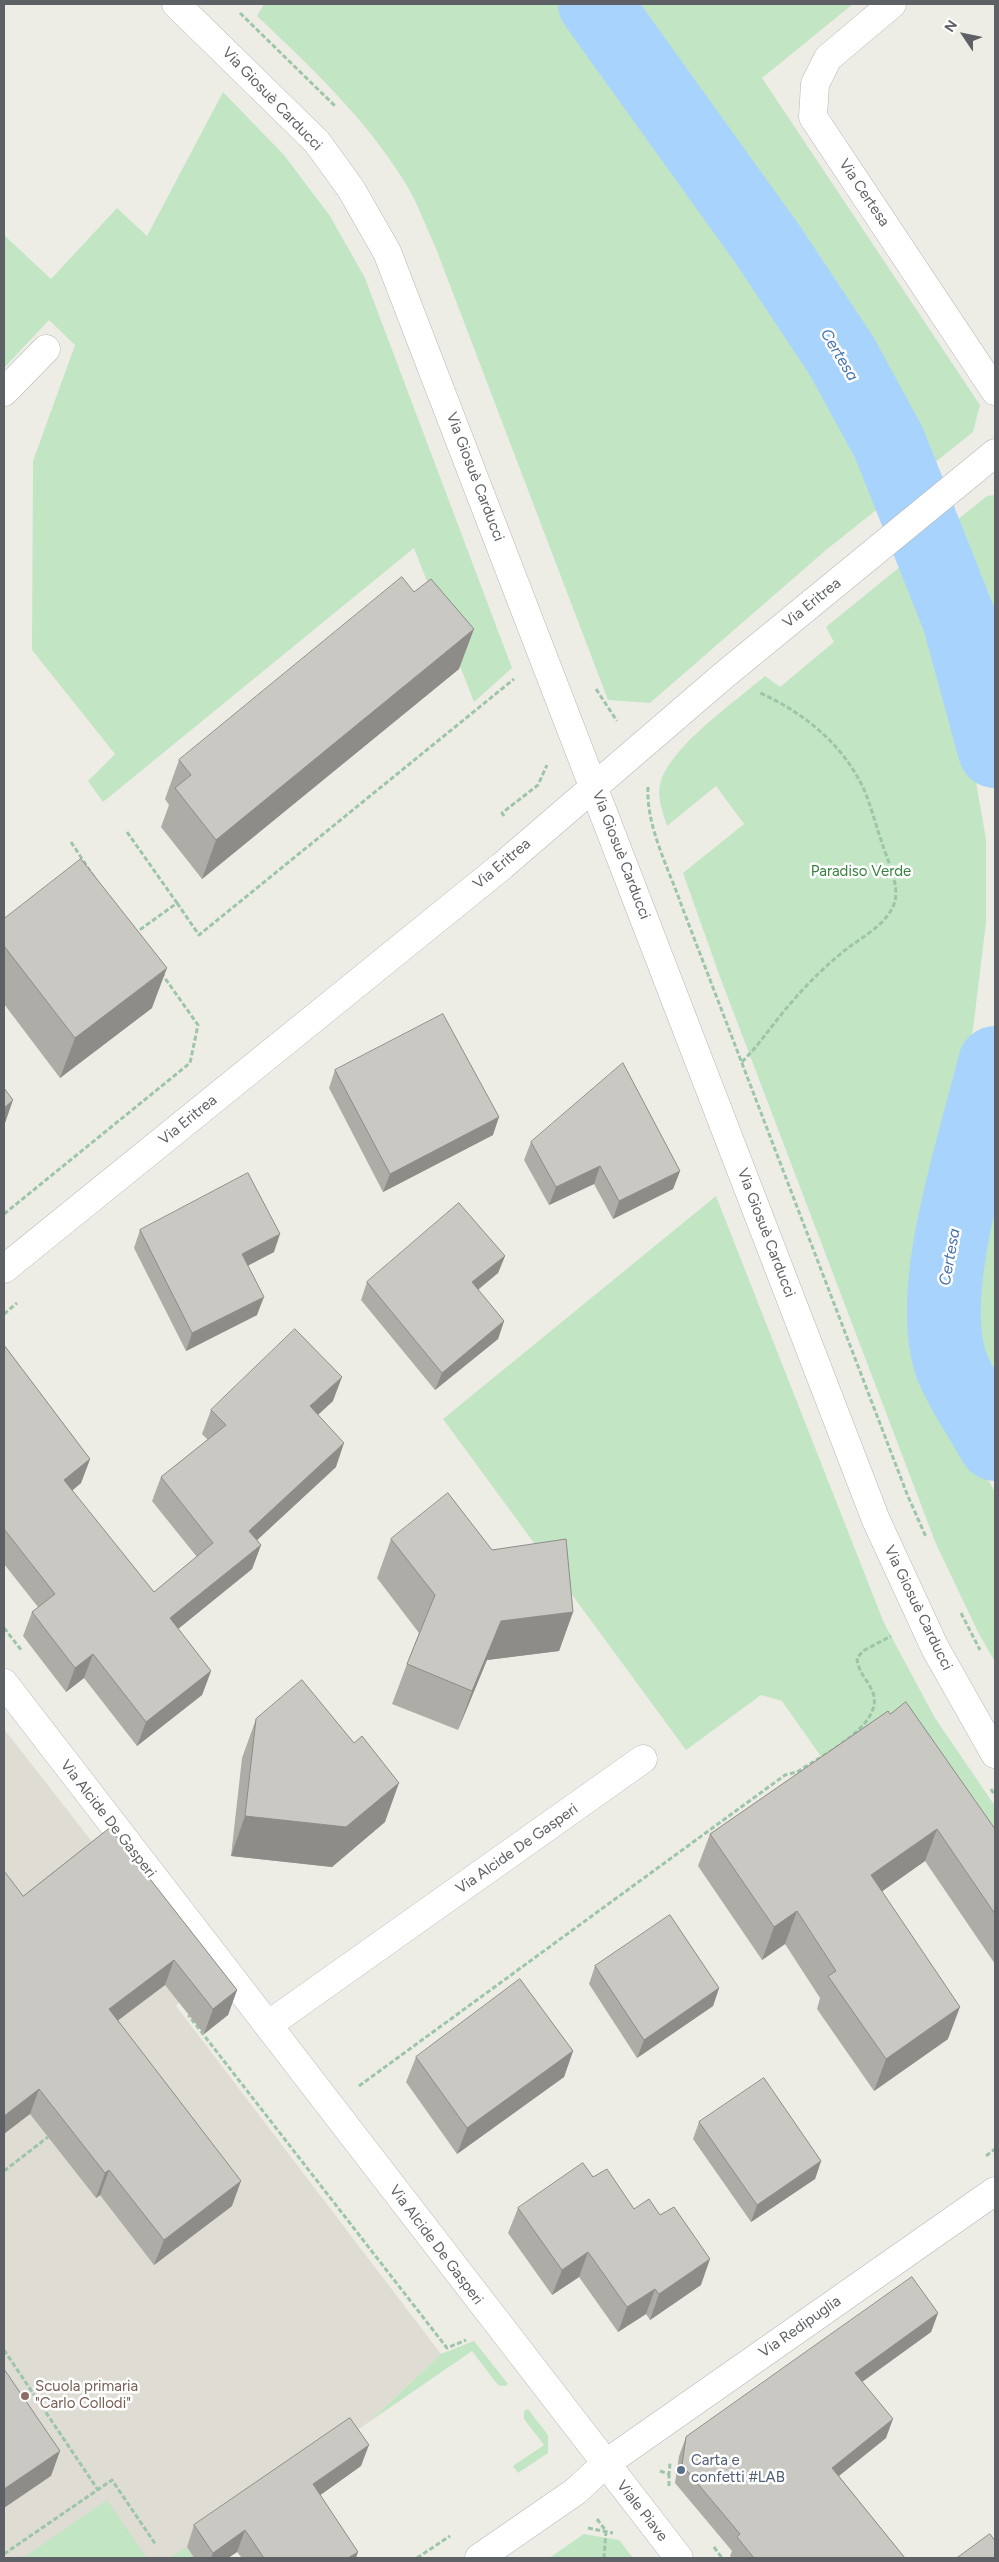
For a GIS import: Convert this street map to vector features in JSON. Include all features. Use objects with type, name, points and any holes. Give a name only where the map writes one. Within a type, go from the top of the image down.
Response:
[{"type":"street","name":"Via Giosuè Carducci","points":[[176,4],[317,142],[351,189],[387,252],[876,1520],[935,1648],[995,1754]]},
{"type":"street","name":"Via Certesa","points":[[892,4],[828,58],[815,84],[813,117],[995,391]]},
{"type":"street","points":[[4,392],[46,349]]},
{"type":"street","name":"Via Eritrea","points":[[10,1254],[502,866],[724,676],[995,453]]},
{"type":"street","name":"Via Alcide De Gasperi","points":[[4,1683],[605,2464]]},
{"type":"street","name":"Via Alcide De Gasperi","points":[[268,2026],[643,1759]]},
{"type":"street","name":"Via Redipuglia","points":[[479,2558],[576,2491],[605,2464],[995,2191]]},
{"type":"street","name":"Viale Piave","points":[[605,2464],[679,2558]]},
{"type":"path","points":[[724,676],[783,703],[803,716],[840,752],[864,791],[889,864],[895,901],[890,912],[880,922],[814,976],[784,1011],[760,1044],[742,1062]]},
{"type":"path","points":[[127,832],[176,903],[134,934]]},
{"type":"path","points":[[71,842],[97,881]]},
{"type":"path","points":[[129,927],[139,942]]},
{"type":"path","points":[[4,1214],[190,1063],[198,1025],[161,972]]},
{"type":"path","points":[[357,2088],[785,1775],[797,1772],[861,1729],[870,1718],[874,1696],[858,1669],[857,1658],[863,1651],[898,1633]]},
{"type":"path","points":[[196,2010],[190,2016],[446,2348],[468,2339]]},
{"type":"path","points":[[4,2171],[48,2137]]},
{"type":"path","points":[[4,2350],[98,2490]]},
{"type":"path","points":[[4,2554],[112,2480],[156,2545]]},
{"type":"path","points":[[583,2527],[622,2536]]},
{"type":"path","points":[[604,2558],[606,2532]]},
{"type":"shaded area","points":[[4,1729],[200,1980],[176,2006],[441,2354],[369,2422],[187,2546],[194,2558],[4,2558]]},
{"type":"green space","points":[[264,4],[565,4],[667,141],[818,378],[869,468],[885,503],[826,550],[650,703],[608,700],[435,246],[409,189],[389,158],[355,115],[317,74],[257,16]]},
{"type":"green space","points":[[619,4],[853,4],[762,78],[980,405],[973,432],[923,472],[888,393],[793,249]]},
{"type":"green space","points":[[223,92],[284,155],[330,216],[365,278],[512,668],[474,702],[414,548],[103,802],[88,781],[115,754],[32,650],[33,461],[75,345],[49,320],[4,368],[4,235],[51,279],[117,208],[147,236]]},
{"type":"green space","points":[[995,495],[995,612],[988,591],[947,528],[987,496]]},
{"type":"green space","name":"Paradiso Verde","points":[[907,561],[934,631],[972,759],[986,839],[986,922],[969,1062],[920,1265],[919,1320],[924,1353],[942,1399],[995,1492],[995,1662],[978,1632],[936,1544],[720,977],[683,873],[744,824],[716,786],[667,826],[659,795],[660,785],[666,771],[689,741],[765,676],[780,687],[834,642],[826,627]]},
{"type":"green space","points":[[995,1147],[995,1403],[978,1372],[963,1325],[966,1271]]},
{"type":"green space","points":[[716,1196],[884,1623],[935,1718],[995,1806],[995,1834],[829,1768],[782,1701],[761,1695],[686,1750],[443,1419]]},
{"type":"green space","points":[[474,2341],[508,2384],[505,2386],[498,2385],[472,2351],[369,2422],[441,2354]]},
{"type":"green space","points":[[528,2409],[548,2435],[548,2453],[518,2473],[513,2466],[544,2445],[524,2419],[524,2411]]},
{"type":"green space","points":[[107,2500],[147,2558],[23,2558]]},
{"type":"green space","points":[[584,2534],[619,2540],[633,2558],[549,2558]]},
{"type":"green space","points":[[187,2547],[194,2558],[169,2558]]},
{"type":"building","points":[[402,577],[414,592],[431,579],[474,629],[216,840],[175,788],[191,775],[179,760]]},
{"type":"building","points":[[81,859],[167,968],[75,1038],[4,946],[4,919]]},
{"type":"building","points":[[443,1014],[499,1117],[390,1174],[335,1070]]},
{"type":"building","points":[[623,1063],[680,1171],[619,1201],[600,1166],[556,1187],[531,1142]]},
{"type":"building","points":[[4,1088],[13,1100],[4,1108]]},
{"type":"building","points":[[248,1173],[280,1234],[242,1254],[264,1297],[192,1333],[140,1230]]},
{"type":"building","points":[[459,1203],[505,1256],[472,1282],[504,1321],[442,1373],[367,1282]]},
{"type":"building","points":[[295,1329],[342,1377],[310,1406],[344,1443],[249,1531],[261,1545],[170,1618],[211,1671],[146,1722],[93,1654],[75,1668],[32,1612],[55,1594],[4,1529],[4,1345],[90,1459],[64,1480],[154,1592],[213,1543],[161,1477],[226,1425],[211,1410]]},
{"type":"building","points":[[448,1493],[492,1550],[566,1539],[573,1612],[501,1621],[472,1691],[407,1664],[435,1595],[391,1539]]},
{"type":"building","points":[[302,1680],[354,1743],[362,1736],[399,1783],[346,1827],[245,1816],[256,1719]]},
{"type":"building","points":[[906,1702],[995,1829],[995,1914],[937,1829],[871,1875],[960,2007],[886,2059],[828,1976],[836,1971],[797,1911],[774,1927],[710,1834],[888,1711],[890,1714]]},
{"type":"building","points":[[110,1828],[237,1990],[213,2009],[174,1960],[109,2009],[241,2181],[164,2240],[109,2170],[105,2173],[39,2089],[4,2116],[4,1871],[23,1896]]},
{"type":"building","points":[[670,1915],[719,1988],[644,2040],[595,1966]]},
{"type":"building","points":[[520,1979],[573,2051],[467,2128],[416,2057]]},
{"type":"building","points":[[764,2078],[821,2161],[757,2205],[699,2122]]},
{"type":"building","points":[[583,2163],[593,2177],[607,2169],[634,2209],[649,2199],[660,2215],[674,2207],[710,2259],[659,2294],[655,2289],[627,2307],[588,2252],[562,2270],[518,2208]]},
{"type":"building","points":[[912,2277],[938,2313],[855,2373],[893,2419],[832,2468],[905,2558],[754,2558],[737,2537],[740,2534],[682,2465],[686,2437]]},
{"type":"building","points":[[4,2369],[60,2451],[4,2489]]},
{"type":"building","points":[[350,2418],[369,2445],[313,2484],[358,2552],[348,2558],[264,2558],[245,2530],[213,2553],[194,2525]]},
{"type":"building","points":[[990,2534],[995,2541],[995,2558],[957,2558]]},
{"type":"waterway","name":"Certesa","points":[[595,4],[768,245],[841,355],[889,443],[959,619],[995,751]]},
{"type":"waterway","name":"Certesa","points":[[995,1063],[956,1215],[948,1256],[944,1296],[945,1332],[951,1364],[965,1393],[995,1444]]},
{"type":"place","name":"Scuola primaria \"Carlo Collodi\"","points":[[25,2396]]},
{"type":"place","name":"Carta e confetti #LAB","points":[[681,2470]]}]
